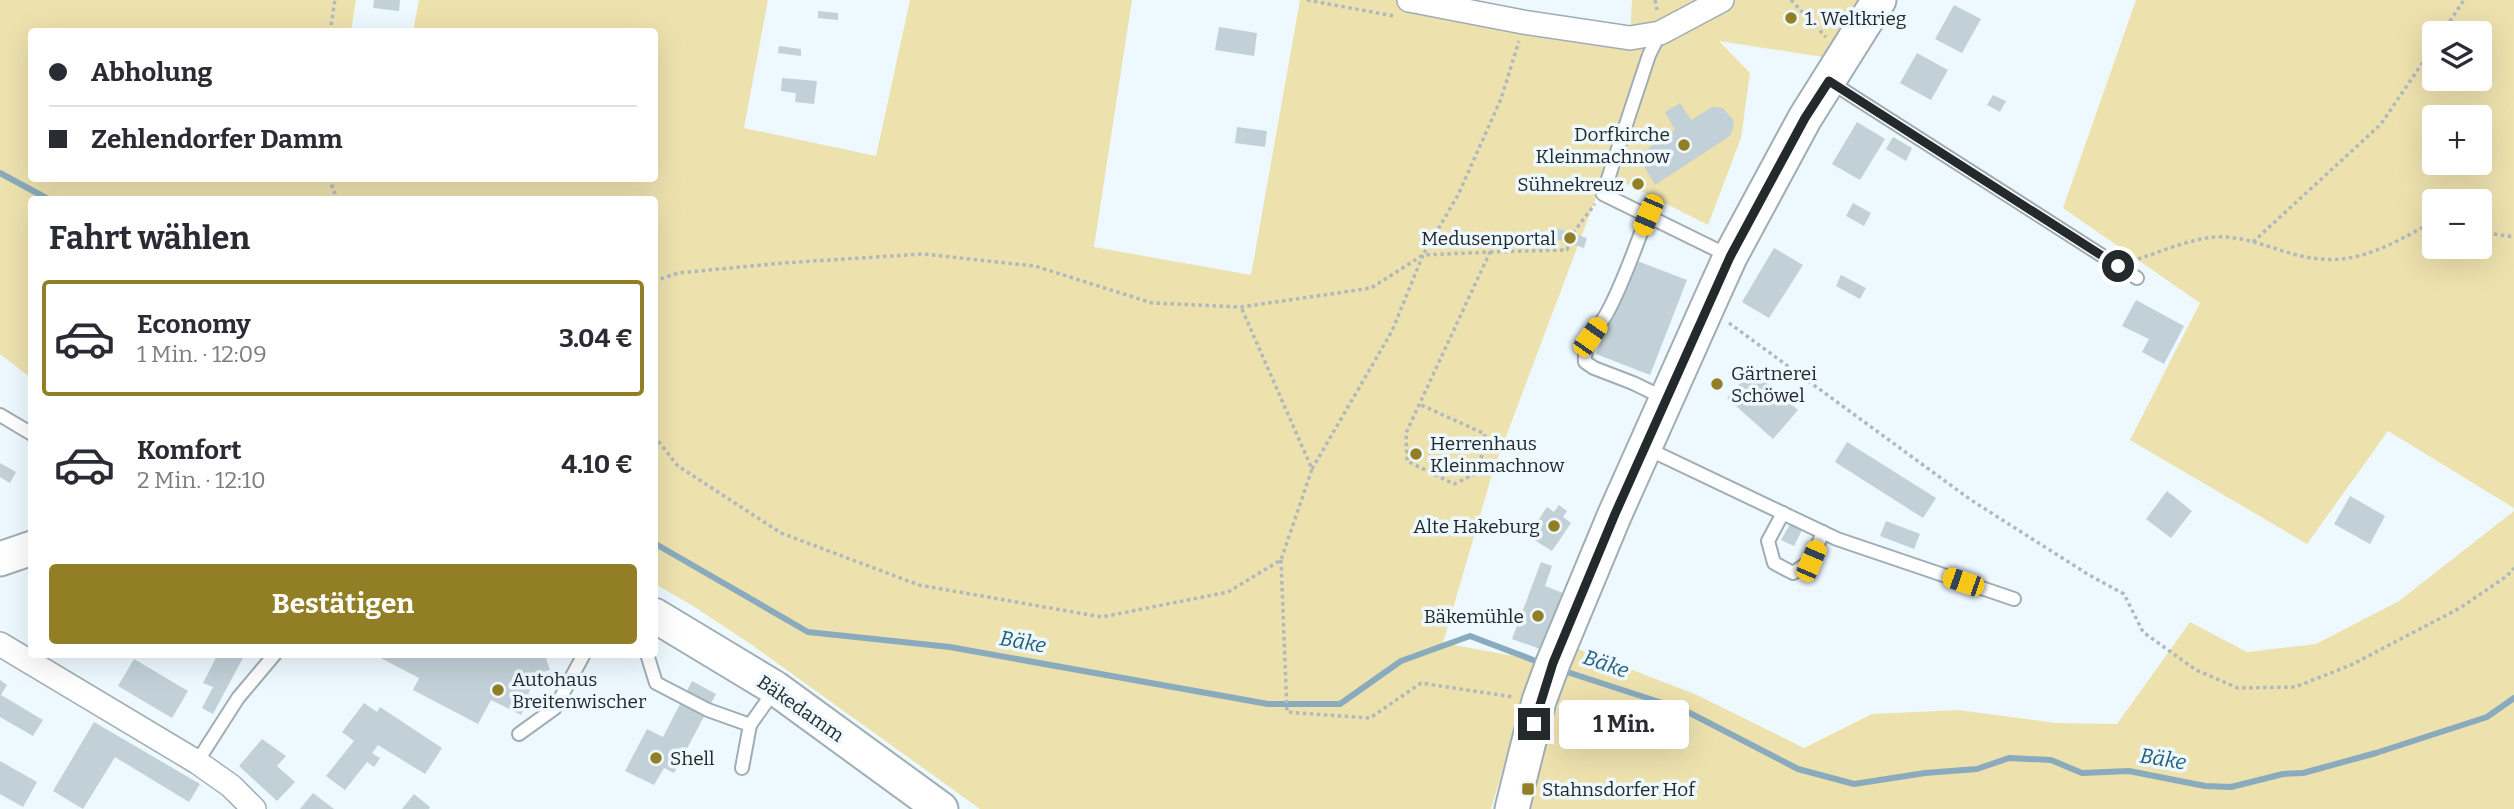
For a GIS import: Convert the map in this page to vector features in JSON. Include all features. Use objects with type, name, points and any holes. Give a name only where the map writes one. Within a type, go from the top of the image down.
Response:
[{"type":"main road","points":[[1512,809],[1539,701],[1553,663],[1644,447],[1707,307],[1730,257],[1805,118],[1879,0]]},
{"type":"main road","points":[[0,559],[28,549]]},
{"type":"main road","name":"Bäkedamm","points":[[658,617],[775,688],[941,809]]},
{"type":"street","points":[[1409,0],[1523,22],[1630,38],[1660,33],[1722,0]]},
{"type":"street","points":[[0,644],[197,762],[231,786],[251,808]]},
{"type":"lane","points":[[1660,33],[1649,55],[1603,194],[1730,257]]},
{"type":"lane","points":[[1835,71],[2137,278]]},
{"type":"lane","points":[[1648,215],[1607,313],[1590,337],[1584,354],[1585,362],[1594,368],[1666,399]]},
{"type":"lane","points":[[0,415],[28,432]]},
{"type":"lane","points":[[1644,447],[1823,532],[2014,599]]},
{"type":"lane","points":[[1783,513],[1768,541],[1774,563],[1793,573],[1811,561],[1823,532]]},
{"type":"lane","points":[[197,762],[238,698],[272,658]]},
{"type":"lane","points":[[519,734],[555,708],[582,658]]},
{"type":"lane","points":[[648,658],[656,683],[708,710],[750,725]]},
{"type":"lane","points":[[743,768],[750,725],[775,688]]},
{"type":"path","points":[[331,28],[335,0]]},
{"type":"path","points":[[1791,0],[1827,38],[1835,71]]},
{"type":"path","points":[[2450,21],[2464,0]]},
{"type":"path","points":[[1523,22],[1502,99],[1458,195],[1423,255],[1392,331],[1312,469],[1282,560],[1287,712],[1370,718],[1421,683],[1539,701]]},
{"type":"path","points":[[2253,242],[2381,124],[2422,64]]},
{"type":"path","points":[[330,182],[335,194]]},
{"type":"path","points":[[1573,233],[1603,194]]},
{"type":"path","points":[[2118,266],[2177,246],[2217,237],[2253,242],[2321,260],[2364,256],[2422,227]]},
{"type":"path","points":[[2492,234],[2514,237]]},
{"type":"path","points":[[658,280],[678,273],[923,254],[1035,266],[1152,303],[1241,307],[1371,288],[1423,255],[1567,250],[1569,243]]},
{"type":"path","points":[[1419,404],[1485,434],[1479,472],[1454,484],[1407,461],[1406,433],[1419,404],[1490,252]]},
{"type":"path","points":[[1241,307],[1312,469]]},
{"type":"path","points":[[1707,307],[1971,500],[2124,594],[2143,632],[2196,670],[2238,688],[2295,687],[2351,665],[2460,608],[2507,576],[2514,568]]},
{"type":"path","points":[[658,441],[678,466],[780,533],[919,585],[1102,617],[1228,592],[1282,560]]},
{"type":"shaded area","points":[[0,0],[356,0],[351,28],[28,28],[28,182],[658,182],[658,28],[414,28],[419,0],[768,0],[744,128],[876,156],[910,0],[1132,0],[1094,247],[1251,275],[1300,0],[1409,0],[1630,37],[1632,0],[1879,0],[1842,60],[1719,41],[1750,73],[1741,138],[1708,225],[1609,175],[1597,195],[1493,471],[1443,643],[1535,660],[1491,809],[980,809],[752,645],[658,586],[658,196],[28,196],[28,376],[0,354]]},
{"type":"shaded area","points":[[2136,0],[2514,0],[2514,508],[2388,431],[2307,544],[2130,440],[2200,303],[2063,208]]},
{"type":"shaded area","points":[[2514,511],[2514,809],[1529,809],[1568,667],[1578,649],[1695,694],[1804,748],[1872,714],[1958,710],[2056,723],[2117,724],[2190,622],[2247,652],[2316,644],[2399,601]]},
{"type":"building","points":[[374,0],[400,0],[399,11],[373,8]]},
{"type":"building","points":[[1954,5],[1981,19],[1962,53],[1935,39]]},
{"type":"building","points":[[818,11],[838,13],[838,20],[818,18]]},
{"type":"building","points":[[1219,27],[1257,33],[1254,56],[1215,50]]},
{"type":"building","points":[[779,46],[801,49],[801,56],[778,53]]},
{"type":"building","points":[[1917,53],[1948,70],[1931,100],[1900,83]]},
{"type":"building","points":[[782,78],[817,81],[814,104],[795,102],[796,93],[781,91]]},
{"type":"building","points":[[1993,95],[2006,101],[2000,112],[1987,105]]},
{"type":"building","name":"Dorfkirche Kleinmachnow","points":[[1680,103],[1691,120],[1712,107],[1723,108],[1734,121],[1733,129],[1730,136],[1655,185],[1638,155],[1675,130],[1665,112]]},
{"type":"building","points":[[1857,122],[1885,139],[1860,180],[1832,164]]},
{"type":"building","points":[[1237,127],[1267,131],[1265,147],[1235,143]]},
{"type":"building","points":[[1893,137],[1912,148],[1906,161],[1886,149]]},
{"type":"building","points":[[1853,203],[1871,213],[1864,226],[1846,216]]},
{"type":"building","name":"Medusenportal","points":[[1556,228],[1587,238],[1584,248],[1553,238]]},
{"type":"building","points":[[1774,248],[1803,265],[1769,318],[1742,302]]},
{"type":"building","points":[[1632,259],[1687,280],[1650,375],[1596,354]]},
{"type":"building","points":[[1841,275],[1866,288],[1860,299],[1836,286]]},
{"type":"building","points":[[2136,300],[2184,326],[2164,364],[2142,352],[2149,339],[2122,326]]},
{"type":"building","points":[[1752,370],[1798,410],[1773,439],[1727,398]]},
{"type":"building","points":[[1847,442],[1936,498],[1923,518],[1835,462]]},
{"type":"building","points":[[0,463],[16,472],[10,483],[0,477]]},
{"type":"building","points":[[2167,491],[2192,511],[2171,538],[2146,519]]},
{"type":"building","points":[[2350,496],[2385,516],[2370,544],[2334,524]]},
{"type":"building","points":[[1559,505],[1567,511],[1563,517],[1571,523],[1552,551],[1528,536],[1547,507],[1554,512]]},
{"type":"building","points":[[1886,521],[1920,534],[1914,549],[1880,536]]},
{"type":"building","points":[[1790,524],[1802,530],[1794,546],[1781,540]]},
{"type":"building","name":"Bäkemühle","points":[[1541,562],[1552,566],[1545,586],[1563,593],[1543,650],[1512,639]]},
{"type":"building","points":[[216,658],[243,658],[213,714],[202,708],[213,687],[203,683]]},
{"type":"building","name":"Autohaus Breitenwischer","points":[[381,658],[549,658],[546,659],[550,670],[539,673],[521,715],[491,700],[478,724],[413,690],[419,678]]},
{"type":"building","points":[[134,659],[188,691],[172,718],[118,686]]},
{"type":"building","points":[[0,680],[7,685],[1,695],[43,720],[33,736],[0,717]]},
{"type":"building","points":[[692,681],[716,694],[674,773],[664,768],[654,785],[625,771],[647,729],[663,737]]},
{"type":"building","points":[[364,703],[377,712],[380,707],[442,748],[425,774],[378,745],[372,753],[380,758],[374,767],[367,762],[345,790],[326,776],[354,741],[342,732]]},
{"type":"building","points":[[94,722],[200,784],[189,802],[115,757],[83,809],[53,791]]},
{"type":"building","points":[[262,739],[286,756],[277,766],[295,782],[277,801],[239,766]]},
{"type":"building","points":[[0,761],[37,782],[23,807],[0,794]]},
{"type":"building","points":[[313,793],[334,809],[300,809]]},
{"type":"building","points":[[414,794],[430,807],[429,809],[402,809]]},
{"type":"waterway","name":"Bäke","points":[[0,173],[43,196]]},
{"type":"waterway","name":"Bäke","points":[[658,545],[808,632],[950,647],[1268,704],[1340,704],[1401,661],[1470,636],[1541,663]]},
{"type":"waterway","name":"Bäke","points":[[1561,670],[1684,710],[1798,769],[1854,784],[1925,773],[1977,769],[2009,758],[2051,760],[2082,773],[2129,771],[2205,786],[2231,787],[2283,774],[2303,773],[2376,753],[2487,717],[2514,698]]},
{"type":"place","name":"1. Weltkrieg","points":[[1791,18]]},
{"type":"place","name":"Dorfkirche Kleinmachnow","points":[[1684,145]]},
{"type":"place","name":"Sühnekreuz","points":[[1638,184]]},
{"type":"place","name":"Medusenportal","points":[[1570,238]]},
{"type":"place","name":"Gärtnerei Schöwel","points":[[1717,384]]},
{"type":"place","name":"Herrenhaus Kleinmachnow","points":[[1416,454]]},
{"type":"place","name":"Alte Hakeburg","points":[[1554,526]]},
{"type":"place","name":"Bäkemühle","points":[[1538,616]]},
{"type":"place","name":"Autohaus Breitenwischer","points":[[498,690]]},
{"type":"place","name":"Shell","points":[[656,758]]},
{"type":"place","name":"Stahnsdorfer Hof","points":[[1528,789]]},
{"type":"route","points":[[1534,724],[1553,663],[1615,514],[1730,257],[1805,118],[1829,81],[2118,266]]}]
